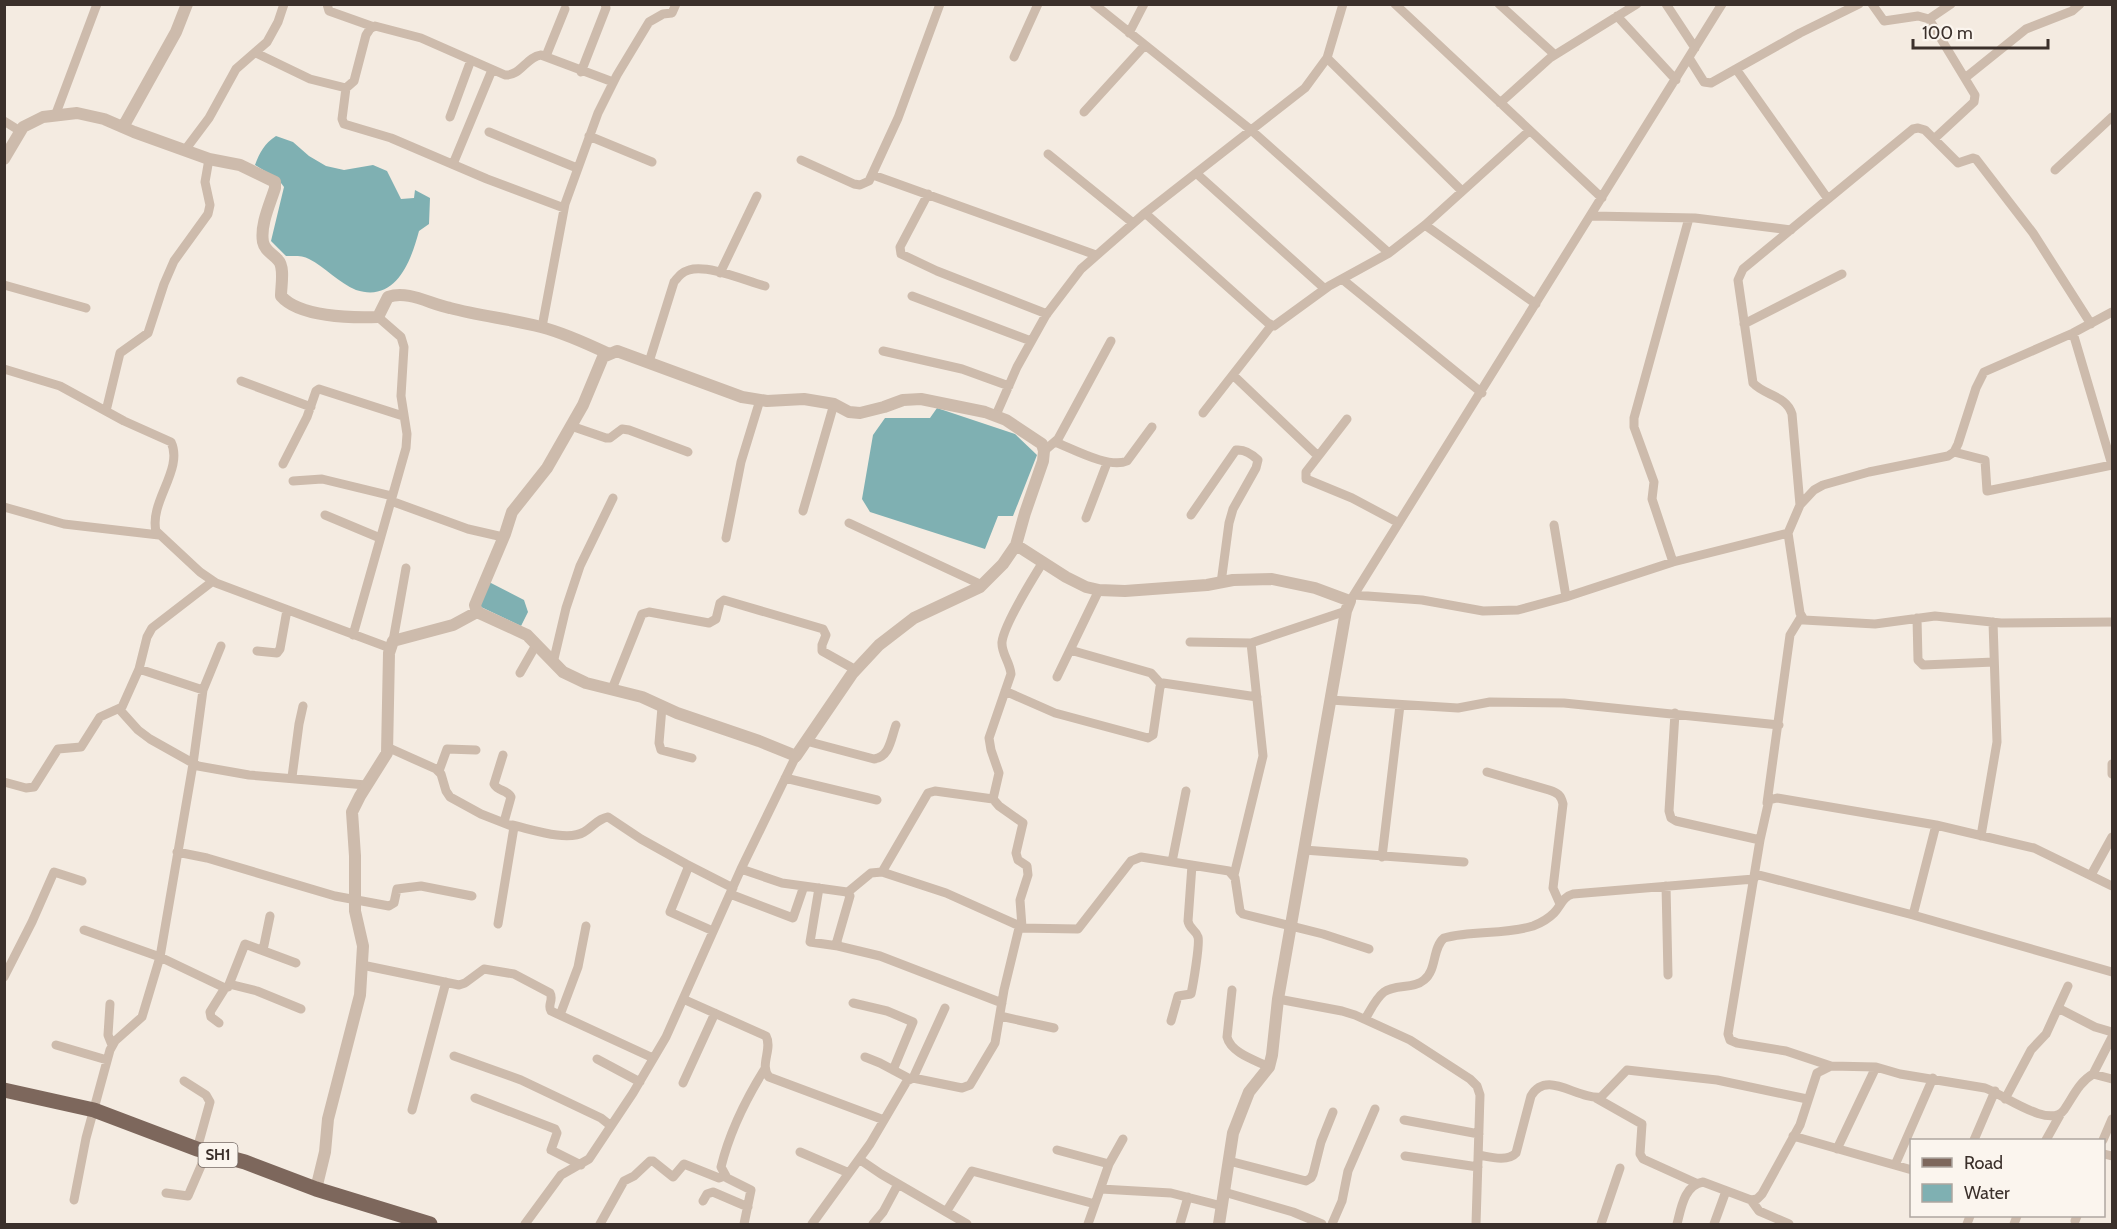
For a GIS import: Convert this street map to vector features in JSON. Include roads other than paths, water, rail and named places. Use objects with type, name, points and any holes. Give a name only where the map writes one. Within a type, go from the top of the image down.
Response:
[{"type":"main road","name":"SH1","points":[[4,1090],[94,1110],[202,1150],[245,1162],[316,1190],[430,1224]]},
{"type":"street","points":[[55,116],[97,4]]},
{"type":"street","points":[[123,127],[176,33],[187,4]]},
{"type":"street","points":[[185,150],[210,118],[236,69],[256,53],[272,34],[284,4]]},
{"type":"street","points":[[327,4],[329,11],[374,27],[421,38],[492,70],[511,76],[535,56],[546,56],[581,72],[614,82]]},
{"type":"street","points":[[542,327],[564,208],[589,136],[614,82],[649,22],[663,14],[672,13],[676,4]]},
{"type":"street","points":[[801,160],[860,185],[869,182],[916,73],[940,4]]},
{"type":"street","points":[[1014,57],[1038,4]]},
{"type":"street","points":[[1130,33],[1144,4]]},
{"type":"street","points":[[996,416],[1031,341],[1063,291],[1096,255],[1133,223],[1305,88],[1327,58],[1343,4]]},
{"type":"street","points":[[1395,4],[1602,198]]},
{"type":"street","points":[[1499,4],[1554,54]]},
{"type":"street","points":[[1617,4],[1620,15],[1676,80]]},
{"type":"street","points":[[1500,104],[1554,54],[1637,4]]},
{"type":"street","points":[[1666,4],[1695,48]]},
{"type":"street","points":[[1220,1224],[1233,1133],[1249,1092],[1269,1067],[1278,999],[1330,700],[1350,602],[1722,4]]},
{"type":"street","points":[[1689,58],[1706,84],[1711,83],[1800,33],[1859,4]]},
{"type":"street","points":[[1872,4],[1884,21],[1918,16],[1929,19],[1975,95],[1975,100],[1934,139]]},
{"type":"street","points":[[1929,19],[1950,4]]},
{"type":"street","points":[[1965,78],[2030,27],[2072,10],[2080,4]]},
{"type":"street","points":[[581,72],[606,5]]},
{"type":"street","points":[[1099,6],[1251,130],[1389,253]]},
{"type":"street","points":[[546,56],[565,9]]},
{"type":"street","points":[[374,27],[366,35],[354,81],[346,88],[342,118],[344,124],[391,138],[564,208]]},
{"type":"street","points":[[1084,112],[1145,45]]},
{"type":"street","points":[[256,53],[310,79],[346,88]]},
{"type":"street","points":[[1327,58],[1462,190]]},
{"type":"street","points":[[450,117],[471,60]]},
{"type":"street","points":[[1736,69],[1828,199]]},
{"type":"street","points":[[453,164],[492,70]]},
{"type":"street","points":[[4,159],[23,127],[43,117],[77,113],[104,119],[209,159],[240,165],[275,182],[263,227],[262,240],[268,252],[281,265],[281,296],[287,303],[301,310],[360,318],[378,317],[401,337],[404,347],[400,396],[407,434],[406,448],[353,635]]},
{"type":"street","points":[[2055,170],[2112,117]]},
{"type":"street","points":[[4,121],[20,131]]},
{"type":"street","points":[[1800,505],[1791,409],[1783,400],[1758,388],[1753,383],[1738,285],[1740,274],[1916,128],[1925,130],[1958,163],[1976,159],[2033,233],[2091,324]]},
{"type":"street","points":[[1203,413],[1271,326],[1277,325],[1325,289],[1389,253],[1425,225],[1529,130]]},
{"type":"street","points":[[489,132],[577,168]]},
{"type":"street","points":[[589,136],[652,162]]},
{"type":"street","points":[[1048,154],[1133,223]]},
{"type":"street","points":[[106,411],[120,353],[148,333],[174,261],[208,214],[210,205],[205,182],[209,159]]},
{"type":"street","points":[[1196,173],[1325,289]]},
{"type":"street","points":[[873,175],[1096,255]]},
{"type":"street","points":[[928,194],[900,247],[900,254],[1047,314]]},
{"type":"street","points":[[720,273],[757,196]]},
{"type":"street","points":[[1145,213],[1271,326]]},
{"type":"street","points":[[1592,216],[1689,218],[1791,230]]},
{"type":"street","points":[[1673,562],[1652,499],[1654,482],[1634,427],[1634,418],[1689,218]]},
{"type":"street","points":[[1425,225],[1536,304]]},
{"type":"street","points":[[649,362],[674,282],[687,270],[720,273],[765,286]]},
{"type":"street","points":[[1744,324],[1842,274]]},
{"type":"street","points":[[1342,279],[1482,393]]},
{"type":"street","points":[[4,285],[86,308]]},
{"type":"street","points":[[378,317],[388,297],[396,294],[406,295],[448,308],[542,327],[609,354]]},
{"type":"street","points":[[912,296],[1031,341]]},
{"type":"street","points":[[2060,1115],[2053,1117],[2005,1099],[1995,1091],[1933,1078],[1900,1074],[1876,1067],[1831,1066],[1786,1051],[1737,1043],[1730,1040],[1728,1034],[1767,803],[1790,635],[1801,617],[1788,533],[1800,505],[1823,485],[1869,472],[1942,459],[1954,452],[1976,388],[1984,372],[2073,333],[2112,312]]},
{"type":"street","points":[[1954,452],[1985,460],[1987,491],[2112,465],[2073,333]]},
{"type":"street","points":[[1044,451],[1054,442],[1111,341]]},
{"type":"street","points":[[477,612],[475,605],[504,537],[512,512],[547,468],[583,405],[603,357],[617,351],[742,397],[760,400],[804,399],[834,404],[849,412],[860,413],[903,400],[921,399],[996,416],[1042,444],[1043,461],[1016,545],[1003,564],[982,585],[914,618],[879,645],[856,670],[796,756],[741,869],[683,999],[640,1082],[589,1159],[561,1175],[525,1224]]},
{"type":"street","points":[[883,351],[962,369],[1009,386]]},
{"type":"street","points":[[4,369],[60,386],[167,440],[172,445],[170,474],[155,517],[156,531],[200,572],[213,581],[353,635],[392,644],[453,625],[477,612]]},
{"type":"street","points":[[1233,375],[1318,456]]},
{"type":"street","points":[[241,381],[311,407]]},
{"type":"street","points":[[283,464],[311,407],[314,395],[319,389],[403,416]]},
{"type":"street","points":[[726,538],[741,462],[760,400]]},
{"type":"street","points":[[803,511],[834,404]]},
{"type":"street","points":[[1347,418],[1306,472],[1306,479],[1356,500],[1399,523]]},
{"type":"street","points":[[571,426],[606,438],[610,438],[622,429],[629,430],[688,452]]},
{"type":"street","points":[[1054,442],[1107,463],[1116,464],[1127,460],[1152,427]]},
{"type":"street","points":[[1191,515],[1236,450],[1242,449],[1254,456],[1257,460],[1256,468],[1233,509],[1228,523],[1221,582]]},
{"type":"street","points":[[1086,518],[1107,463]]},
{"type":"street","points":[[293,481],[322,479],[391,499],[468,529],[504,537]]},
{"type":"street","points":[[553,663],[566,608],[580,566],[613,498]]},
{"type":"street","points":[[4,507],[64,524],[159,535]]},
{"type":"street","points":[[325,515],[380,538]]},
{"type":"street","points":[[849,523],[982,585]]},
{"type":"street","points":[[1554,525],[1566,597]]},
{"type":"street","points":[[1190,642],[1251,643],[1350,602],[1422,600],[1494,612],[1518,610],[1673,562],[1788,533]]},
{"type":"street","points":[[1016,545],[1066,577],[1086,587],[1099,590],[1125,591],[1272,579],[1315,588],[1350,602]]},
{"type":"street","points":[[993,799],[999,773],[989,738],[1010,680],[1011,668],[1003,651],[1002,640],[1025,591],[1043,562]]},
{"type":"street","points":[[316,1190],[325,1152],[330,1108],[360,995],[363,946],[357,924],[352,812],[387,753],[392,644],[406,568]]},
{"type":"street","points":[[4,782],[26,788],[34,787],[58,749],[81,747],[100,717],[120,710],[139,669],[142,649],[152,628],[213,581]]},
{"type":"street","points":[[1057,677],[1099,590]]},
{"type":"street","points":[[612,689],[642,614],[649,612],[709,623],[716,619],[720,603],[724,600],[822,629],[826,635],[822,651],[856,670]]},
{"type":"street","points":[[257,651],[277,653],[280,649],[287,610]]},
{"type":"street","points":[[477,612],[527,634],[563,672],[586,683],[642,697],[662,707],[796,756]]},
{"type":"street","points":[[1801,617],[1807,620],[1875,624],[1942,616],[1993,622],[2112,622]]},
{"type":"street","points":[[1917,618],[1918,660],[1923,666],[1994,662]]},
{"type":"street","points":[[1981,836],[1997,742],[1993,622]]},
{"type":"street","points":[[1251,643],[1263,756],[1234,875],[1242,913],[1369,949]]},
{"type":"street","points":[[520,673],[536,645]]},
{"type":"street","points":[[74,1200],[94,1110],[112,1045],[142,1017],[160,957],[193,764],[203,690],[221,646]]},
{"type":"street","points":[[1070,650],[1151,673],[1161,684]]},
{"type":"street","points":[[139,669],[203,690]]},
{"type":"street","points":[[1161,684],[1170,683],[1257,697]]},
{"type":"street","points":[[1005,692],[1055,713],[1148,738],[1153,735],[1161,684]]},
{"type":"street","points":[[1330,700],[1460,708],[1492,702],[1564,703],[1779,725]]},
{"type":"street","points":[[1382,857],[1400,705]]},
{"type":"street","points":[[292,777],[303,706]]},
{"type":"street","points":[[662,707],[659,743],[661,750],[692,758]]},
{"type":"street","points":[[120,710],[150,740],[193,764],[208,769],[366,785]]},
{"type":"street","points":[[1675,713],[1669,811],[1671,818],[1760,840]]},
{"type":"street","points":[[806,741],[874,759],[886,752],[896,724]]},
{"type":"street","points":[[387,747],[439,771],[450,797],[481,814],[556,835],[575,836],[608,817],[641,839],[682,860],[731,891],[793,918],[804,886]]},
{"type":"street","points":[[439,771],[447,749],[476,750]]},
{"type":"street","points":[[502,755],[494,784],[496,788],[512,797],[508,823]]},
{"type":"street","points":[[2112,764],[2112,774]]},
{"type":"street","points":[[1487,772],[1550,789],[1562,798],[1553,888],[1560,904]]},
{"type":"street","points":[[785,778],[877,800]]},
{"type":"street","points":[[882,872],[928,793],[935,791],[993,799],[1023,823],[1016,853],[1018,860],[1027,866],[1028,875],[1020,900],[1022,927]]},
{"type":"street","points":[[1172,862],[1186,791]]},
{"type":"street","points":[[1767,803],[1777,798],[1936,825],[2034,848],[2112,886]]},
{"type":"street","points":[[498,924],[515,830],[508,823]]},
{"type":"street","points":[[1913,915],[1936,825]]},
{"type":"street","points":[[2091,874],[2112,837]]},
{"type":"street","points":[[1304,850],[1464,862]]},
{"type":"street","points":[[177,852],[207,858],[335,896],[392,905],[398,889],[415,886],[472,896]]},
{"type":"street","points":[[741,869],[782,883],[848,892],[871,873],[882,872],[946,893],[1022,927],[1078,929],[1131,861],[1141,858],[1172,862],[1230,871],[1234,875]]},
{"type":"street","points":[[686,864],[688,868],[670,912],[713,931]]},
{"type":"street","points":[[1172,1021],[1178,996],[1191,994],[1195,970],[1198,938],[1189,927],[1188,921],[1192,866]]},
{"type":"street","points":[[4,977],[54,872],[82,881]]},
{"type":"street","points":[[1365,1019],[1381,994],[1387,990],[1421,983],[1427,978],[1439,944],[1444,938],[1505,932],[1531,926],[1548,919],[1565,897],[1573,894],[1754,876],[1913,915],[2112,972]]},
{"type":"street","points":[[1666,886],[1668,975]]},
{"type":"street","points":[[819,888],[810,942],[880,956],[1002,1003]]},
{"type":"street","points":[[838,946],[837,941],[850,896],[848,892]]},
{"type":"street","points":[[263,950],[270,916]]},
{"type":"street","points":[[560,1015],[578,967],[586,926]]},
{"type":"street","points":[[865,1057],[911,1079],[966,1088],[995,1042],[1017,931],[1022,927]]},
{"type":"street","points":[[84,930],[160,957],[227,986],[257,991],[301,1009]]},
{"type":"street","points":[[219,1023],[211,1017],[210,1012],[227,986],[245,944],[296,963]]},
{"type":"street","points":[[362,965],[463,985],[483,969],[508,972],[550,993],[552,999],[549,1008],[560,1015],[653,1058]]},
{"type":"street","points":[[412,1110],[446,982]]},
{"type":"street","points":[[2005,1099],[2031,1050],[2046,1034],[2068,986]]},
{"type":"street","points":[[1232,990],[1227,1037],[1229,1043],[1235,1050],[1269,1067]]},
{"type":"street","points":[[683,999],[766,1036],[769,1043],[764,1070],[734,1130],[721,1170],[725,1176],[751,1190],[744,1224]]},
{"type":"street","points":[[1278,999],[1342,1011],[1365,1019],[1410,1040],[1470,1079],[1477,1086],[1480,1095],[1476,1224]]},
{"type":"street","points":[[853,1003],[886,1011],[913,1022],[893,1070]]},
{"type":"street","points":[[110,1004],[108,1035],[112,1045]]},
{"type":"street","points":[[812,1224],[859,1159],[911,1079],[945,1008]]},
{"type":"street","points":[[2058,1008],[2087,1023],[2112,1032]]},
{"type":"street","points":[[683,1083],[715,1013]]},
{"type":"street","points":[[1000,1016],[1054,1028]]},
{"type":"street","points":[[2049,1139],[2060,1115],[2087,1078],[2093,1074],[2112,1037]]},
{"type":"street","points":[[56,1045],[107,1060]]},
{"type":"street","points":[[454,1056],[521,1080],[601,1118],[611,1126]]},
{"type":"street","points":[[597,1059],[640,1082]]},
{"type":"street","points":[[1479,1155],[1507,1158],[1516,1153],[1531,1096],[1535,1088],[1540,1085],[1549,1085],[1596,1098],[1642,1124],[1640,1154],[1643,1159],[1696,1183],[1703,1182],[1751,1200],[1757,1199],[1762,1194],[1800,1125],[1817,1073],[1831,1066]]},
{"type":"street","points":[[1837,1149],[1876,1067]]},
{"type":"street","points":[[1596,1098],[1601,1097],[1622,1073],[1632,1069],[1717,1080],[1808,1099]]},
{"type":"street","points":[[764,1070],[769,1077],[884,1120]]},
{"type":"street","points":[[2093,1074],[2112,1079]]},
{"type":"street","points":[[1894,1165],[1933,1078]]},
{"type":"street","points":[[166,1192],[188,1196],[202,1150],[210,1102],[206,1095],[184,1081]]},
{"type":"street","points":[[1974,1139],[1995,1091]]},
{"type":"street","points":[[475,1098],[555,1129],[551,1150],[581,1165]]},
{"type":"street","points":[[1332,1224],[1341,1201],[1348,1171],[1375,1109]]},
{"type":"street","points":[[1229,1161],[1306,1181],[1311,1178],[1321,1142],[1333,1112]]},
{"type":"street","points":[[2103,1139],[2112,1119]]},
{"type":"street","points":[[1404,1120],[1479,1134]]},
{"type":"street","points":[[1793,1136],[1910,1170]]},
{"type":"street","points":[[1088,1224],[1109,1164],[1123,1139]]},
{"type":"street","points":[[1057,1150],[1109,1164]]},
{"type":"street","points":[[800,1152],[849,1173]]},
{"type":"street","points":[[1405,1156],[1478,1167]]},
{"type":"street","points":[[859,1159],[967,1224]]},
{"type":"street","points":[[600,1224],[624,1181],[634,1176],[650,1161],[673,1177],[684,1164],[719,1178],[725,1176]]},
{"type":"street","points":[[1601,1224],[1620,1168]]},
{"type":"street","points":[[946,1212],[972,1171],[1095,1204]]},
{"type":"street","points":[[1677,1224],[1682,1205],[1689,1190],[1696,1183]]},
{"type":"street","points":[[873,1224],[883,1212],[898,1184]]},
{"type":"street","points":[[1101,1189],[1171,1193],[1222,1206]]},
{"type":"street","points":[[1714,1224],[1726,1191]]},
{"type":"street","points":[[703,1201],[707,1194],[713,1192],[748,1207]]},
{"type":"street","points":[[1224,1192],[1293,1212],[1322,1224]]},
{"type":"street","points":[[1180,1224],[1188,1197]]},
{"type":"street","points":[[1751,1200],[1768,1220],[1787,1224]]},
{"type":"water","points":[[276,136],[293,142],[309,156],[326,166],[344,170],[373,165],[387,171],[401,199],[414,198],[415,190],[430,198],[429,224],[419,231],[406,266],[400,277],[391,285],[382,290],[370,292],[356,290],[307,258],[286,256],[271,241],[284,187],[278,179],[255,165],[268,142]]},
{"type":"water","points":[[937,408],[1015,434],[1037,455],[1013,516],[998,516],[985,549],[870,512],[862,499],[873,435],[885,418],[930,418]]},
{"type":"water","points":[[489,582],[524,600],[528,612],[521,626],[479,606]]}]
